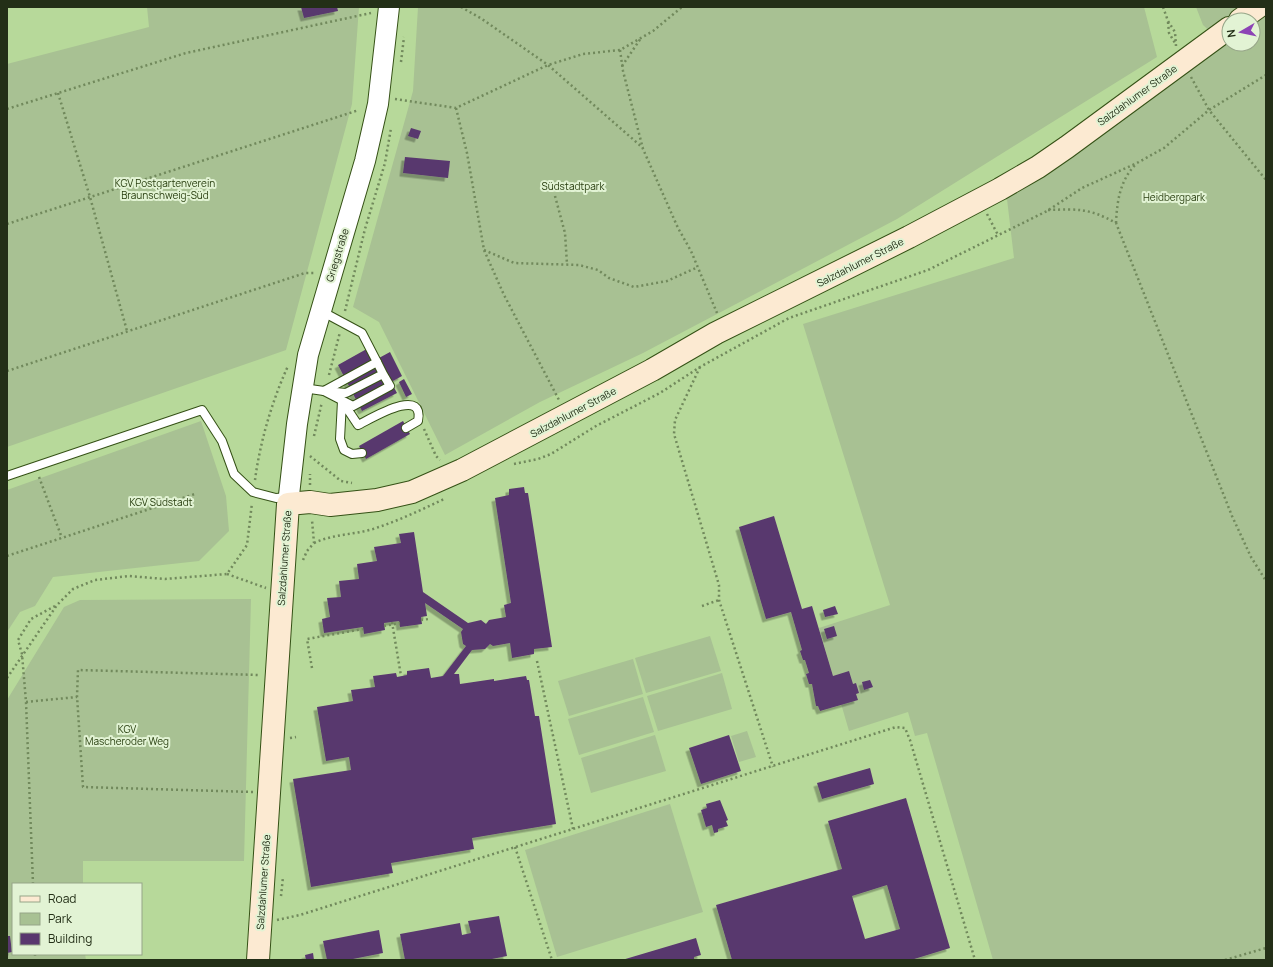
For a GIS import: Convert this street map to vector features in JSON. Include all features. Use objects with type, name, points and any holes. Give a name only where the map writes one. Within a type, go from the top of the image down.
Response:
[{"type":"main road","name":"Salzdahlumer Straße","points":[[258,960],[288,501],[330,505],[357,504],[412,492],[462,470],[652,370],[716,333],[980,200],[1038,167],[1221,34]]},
{"type":"street","name":"Griegstraße","points":[[288,501],[308,355],[365,161],[378,104],[389,8]]},
{"type":"lane","points":[[320,311],[362,333],[390,386],[353,406],[324,391]]},
{"type":"lane","points":[[324,391],[377,362]]},
{"type":"lane","points":[[303,388],[346,393],[383,374]]},
{"type":"lane","points":[[342,401],[358,425],[398,406],[408,404],[417,409],[419,417],[418,421],[406,428]]},
{"type":"lane","points":[[342,401],[340,439],[344,450],[352,454],[362,453]]},
{"type":"lane","points":[[7,476],[202,410],[222,441],[234,474],[253,492],[288,501]]},
{"type":"path","points":[[461,7],[482,19],[548,65],[644,149]]},
{"type":"path","points":[[7,224],[397,99],[456,108],[548,65],[583,54],[620,50],[653,31],[682,7]]},
{"type":"path","points":[[1163,7],[1168,21],[1175,32],[1183,61]]},
{"type":"path","points":[[7,109],[186,52],[389,8]]},
{"type":"path","points":[[1168,21],[1169,33],[1210,110],[1266,180]]},
{"type":"path","points":[[622,66],[641,38]]},
{"type":"path","points":[[620,50],[622,66],[644,149],[678,228],[691,251],[718,316],[720,324],[716,333]]},
{"type":"path","points":[[512,464],[538,460],[551,454],[596,426],[660,393],[700,366],[789,318],[928,270],[1047,210],[1082,188],[1137,163],[1164,148],[1210,110],[1266,74]]},
{"type":"path","points":[[58,93],[90,197],[127,331]]},
{"type":"path","points":[[456,108],[467,153],[484,250],[504,295],[567,415]]},
{"type":"path","points":[[1137,163],[1129,171],[1122,185],[1117,205],[1116,223],[1232,516],[1251,557],[1266,581]]},
{"type":"path","points":[[556,196],[565,233],[567,264]]},
{"type":"path","points":[[980,200],[998,235]]},
{"type":"path","points":[[1047,210],[1076,209],[1098,213],[1116,223]]},
{"type":"path","points":[[484,250],[514,263],[567,264],[598,270],[609,278],[634,287],[666,281],[698,267]]},
{"type":"path","points":[[7,371],[305,273],[319,272]]},
{"type":"path","points":[[227,574],[247,545],[258,459],[275,401],[292,360]]},
{"type":"path","points":[[703,360],[675,420],[674,434],[719,585],[719,600],[773,767]]},
{"type":"path","points":[[419,417],[436,456],[441,461]]},
{"type":"path","points":[[35,466],[62,538]]},
{"type":"path","points":[[7,556],[194,494]]},
{"type":"path","points":[[314,543],[324,538],[371,529],[396,521],[446,499]]},
{"type":"path","points":[[7,678],[57,605],[73,589],[95,580],[129,576],[165,579],[227,574],[270,590]]},
{"type":"path","points":[[702,606],[719,600]]},
{"type":"path","points":[[32,883],[26,702],[22,654],[18,640],[31,619],[57,605]]},
{"type":"path","points":[[421,620],[429,619]]},
{"type":"path","points":[[384,626],[392,623],[400,623]]},
{"type":"path","points":[[392,623],[401,676]]},
{"type":"path","points":[[312,668],[307,639],[363,630]]},
{"type":"path","points":[[538,661],[573,829]]},
{"type":"path","points":[[269,791],[83,787],[77,696],[78,670],[265,676],[277,673]]},
{"type":"path","points":[[26,702],[77,696]]},
{"type":"path","points":[[277,920],[300,915],[896,727],[905,728],[975,960]]},
{"type":"path","points":[[515,847],[552,960]]},
{"type":"path","points":[[1225,960],[1266,948]]},
{"type":"green space","name":"KGV Postgartenverein Braunschweig-Süd","points":[[147,7],[359,7],[352,104],[286,350],[7,447],[7,64],[149,27]]},
{"type":"green space","name":"Südstadtpark","points":[[418,7],[1144,7],[1157,57],[897,219],[643,353],[540,402],[445,455],[379,322],[353,307],[413,91]]},
{"type":"green space","name":"Heidbergpark","points":[[1196,7],[1266,7],[1266,960],[993,960],[927,733],[915,736],[908,712],[849,731],[819,628],[890,605],[803,324],[1014,258],[1007,199],[1060,166],[1187,71],[1216,37],[1203,25]]},
{"type":"green space","name":"KGV Südstadt","points":[[201,421],[226,496],[229,531],[199,561],[53,577],[35,606],[20,612],[7,632],[7,490]]},
{"type":"green space","name":"KGV Mascheroder Weg","points":[[251,599],[244,861],[83,861],[83,883],[12,883],[12,955],[85,955],[86,960],[7,960],[7,700],[64,607],[80,600]]},
{"type":"green space","points":[[710,636],[721,671],[646,693],[635,658]]},
{"type":"green space","points":[[633,659],[643,694],[569,716],[558,681]]},
{"type":"green space","points":[[722,673],[732,709],[658,731],[647,696]]},
{"type":"green space","points":[[643,697],[654,732],[579,755],[568,719]]},
{"type":"green space","points":[[747,731],[756,757],[739,762],[731,736]]},
{"type":"green space","points":[[655,735],[666,771],[591,793],[581,758]]},
{"type":"green space","points":[[670,804],[703,912],[557,957],[525,850]]},
{"type":"building","points":[[301,7],[337,7],[338,11],[304,18]]},
{"type":"building","points":[[411,128],[421,131],[418,139],[408,136]]},
{"type":"building","points":[[405,157],[450,161],[448,178],[403,173]]},
{"type":"building","points":[[372,346],[379,358],[390,352],[402,376],[391,382],[397,393],[362,411],[338,365]]},
{"type":"building","points":[[404,379],[412,394],[406,397],[399,382]]},
{"type":"building","points":[[403,421],[410,434],[366,459],[359,446]]},
{"type":"building","points":[[524,487],[525,493],[528,493],[552,647],[534,649],[534,654],[512,658],[510,643],[493,646],[490,644],[485,649],[472,650],[454,674],[459,674],[460,684],[526,676],[527,680],[529,680],[535,716],[539,716],[556,824],[472,838],[474,849],[391,863],[393,873],[311,887],[293,779],[351,770],[349,757],[326,761],[317,707],[353,701],[351,690],[375,687],[373,676],[396,673],[397,677],[407,675],[407,671],[429,668],[431,678],[443,676],[466,646],[463,644],[461,632],[463,629],[425,603],[427,616],[421,617],[422,624],[400,627],[399,621],[384,623],[385,630],[364,634],[363,627],[324,633],[322,619],[330,617],[327,598],[341,597],[339,581],[359,579],[357,564],[377,561],[374,547],[401,543],[399,534],[414,532],[423,592],[468,623],[481,620],[486,624],[489,620],[506,617],[504,605],[511,603],[495,498],[509,495],[509,489]]},
{"type":"building","points":[[774,516],[802,609],[812,606],[833,676],[849,671],[853,684],[856,683],[859,693],[856,694],[858,700],[820,711],[818,706],[816,706],[812,684],[809,684],[806,674],[809,673],[805,660],[803,660],[800,651],[802,650],[791,612],[766,619],[739,527]]},
{"type":"building","points":[[835,606],[838,614],[825,617],[823,610]]},
{"type":"building","points":[[834,626],[837,636],[827,639],[824,629]]},
{"type":"building","points":[[870,680],[873,687],[864,690],[862,682]]},
{"type":"building","points":[[729,735],[741,771],[701,784],[689,748]]},
{"type":"building","points":[[870,768],[874,784],[822,799],[817,783]]},
{"type":"building","points":[[906,798],[950,948],[911,960],[732,960],[716,905],[842,869],[828,821]],"holes":[[[887,885],[900,929],[865,939],[852,896]]]},
{"type":"building","points":[[720,800],[728,820],[726,821],[728,826],[718,829],[718,832],[714,833],[712,825],[706,827],[701,810],[707,808],[706,804]]},
{"type":"building","points":[[499,916],[507,956],[487,960],[405,960],[400,934],[460,923],[462,935],[471,933],[468,921]]},
{"type":"building","points":[[379,930],[383,953],[348,960],[327,960],[323,941]]},
{"type":"building","points":[[7,936],[10,936],[12,952],[7,953]]},
{"type":"building","points":[[696,938],[701,955],[694,957],[694,960],[622,960]]},
{"type":"building","points":[[313,953],[314,960],[306,960],[305,955]]}]
